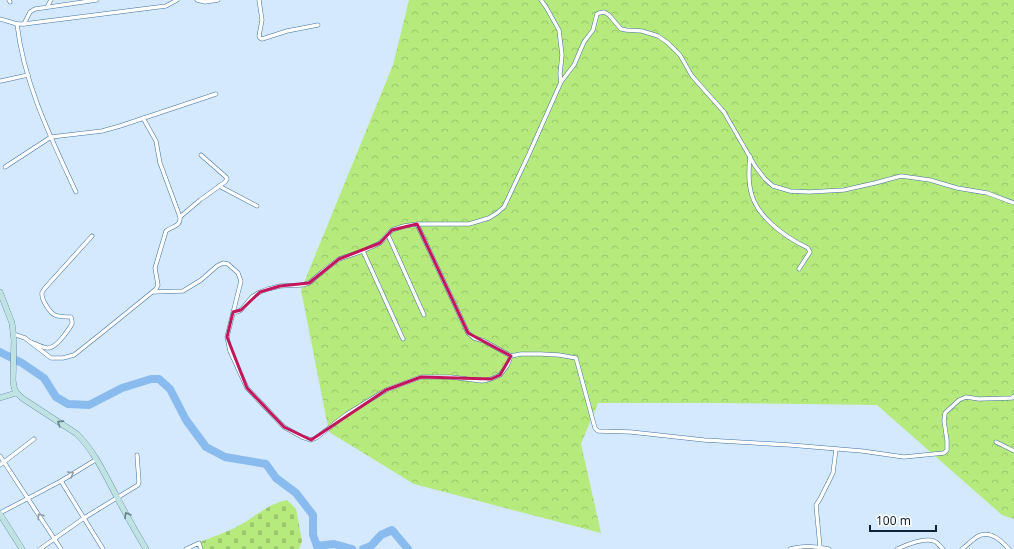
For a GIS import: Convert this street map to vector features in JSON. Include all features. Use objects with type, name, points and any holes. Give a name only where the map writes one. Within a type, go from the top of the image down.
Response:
[{"type":"main road","points":[[0,292],[12,323],[14,337],[14,386],[16,393],[77,434],[84,441],[97,459],[146,549]]},
{"type":"main road","points":[[0,398],[16,393]]},
{"type":"main road","points":[[0,514],[22,549]]},
{"type":"street","points":[[47,7],[51,0]]},
{"type":"street","points":[[24,24],[30,12],[35,9],[97,0]]},
{"type":"street","points":[[0,19],[17,24],[24,24],[166,6],[178,0]]},
{"type":"street","points":[[197,0],[205,2],[218,0]]},
{"type":"street","points":[[259,0],[262,20],[259,36],[262,39],[286,31],[318,25]]},
{"type":"street","points":[[541,0],[546,6],[559,30],[562,55],[560,74],[561,82]]},
{"type":"street","points":[[233,312],[241,310],[252,297],[260,292],[280,286],[306,285],[339,259],[363,251],[380,243],[392,230],[417,224],[469,224],[489,218],[504,207],[530,154],[561,82],[574,65],[584,42],[593,30],[597,14],[604,12],[609,15],[621,29],[642,31],[658,36],[680,55],[692,76],[724,112],[764,179],[773,186],[790,191],[809,192],[844,190],[901,176],[930,180],[957,188],[987,193],[1014,203]]},
{"type":"street","points":[[17,24],[22,52],[38,106],[76,192]]},
{"type":"street","points":[[1,81],[28,75]]},
{"type":"street","points":[[6,167],[51,137],[102,131],[216,94]]},
{"type":"street","points":[[25,338],[50,358],[63,358],[74,355],[153,292],[158,285],[155,268],[166,231],[179,224],[180,217],[160,163],[156,141],[142,118]]},
{"type":"street","points":[[180,217],[227,179],[201,155]]},
{"type":"street","points":[[750,156],[750,188],[754,202],[763,215],[782,232],[808,248],[810,252],[799,269]]},
{"type":"street","points":[[219,186],[257,206]]},
{"type":"street","points":[[417,224],[468,333],[474,338],[484,341],[511,356],[521,354],[541,354],[576,358],[594,428],[598,431],[631,432],[704,440],[874,452],[904,457],[944,453],[947,450],[944,421],[945,413],[958,400],[966,397],[984,399],[1012,398],[1014,396]]},
{"type":"street","points":[[388,234],[424,315]]},
{"type":"street","points":[[14,337],[25,338],[48,348],[57,344],[72,324],[71,317],[56,316],[52,313],[45,304],[42,293],[92,236]]},
{"type":"street","points":[[363,251],[403,339]]},
{"type":"street","points":[[153,292],[183,291],[201,280],[217,266],[223,263],[228,264],[238,274],[241,281],[227,337],[230,351],[247,388],[284,427],[311,440],[316,438],[347,414],[386,390],[421,377],[451,377],[482,381],[491,379],[500,375],[507,366],[511,356]]},
{"type":"street","points":[[0,465],[34,439]]},
{"type":"street","points":[[996,442],[1014,451]]},
{"type":"street","points":[[820,547],[816,505],[833,473],[836,449]]},
{"type":"street","points":[[40,549],[84,518],[138,485],[137,455]]},
{"type":"street","points":[[0,456],[61,549]]},
{"type":"street","points":[[0,514],[61,481],[97,459]]},
{"type":"street","points":[[61,481],[103,549]]},
{"type":"street","points":[[962,549],[980,535],[986,534],[999,540],[1009,549]]},
{"type":"street","points":[[897,549],[929,540],[935,541],[942,549]]},
{"type":"street","points":[[186,549],[199,543],[201,549]]},
{"type":"street","points":[[790,549],[805,546],[829,549]]},
{"type":"highlighted area","points":[[417,224],[468,333],[511,356],[500,375],[491,379],[421,377],[386,390],[311,440],[284,427],[247,388],[227,337],[233,312],[241,310],[260,292],[280,286],[309,283],[339,259],[380,243],[392,230]]},
{"type":"green space","points":[[409,0],[1014,0],[1014,519],[1002,515],[877,405],[598,403],[581,444],[601,533],[414,484],[329,432],[301,290],[393,65]]},
{"type":"green space","points":[[287,500],[296,509],[302,541],[299,549],[203,549],[200,542],[224,533],[273,504]]},
{"type":"waterway","points":[[0,352],[22,363],[44,378],[56,397],[68,404],[89,405],[122,388],[151,379],[159,379],[170,389],[186,420],[206,447],[225,457],[266,464],[276,478],[296,493],[313,515],[313,535],[317,546],[334,544],[352,549]]},
{"type":"waterway","points":[[363,549],[371,546],[381,535],[392,530],[408,549]]}]
